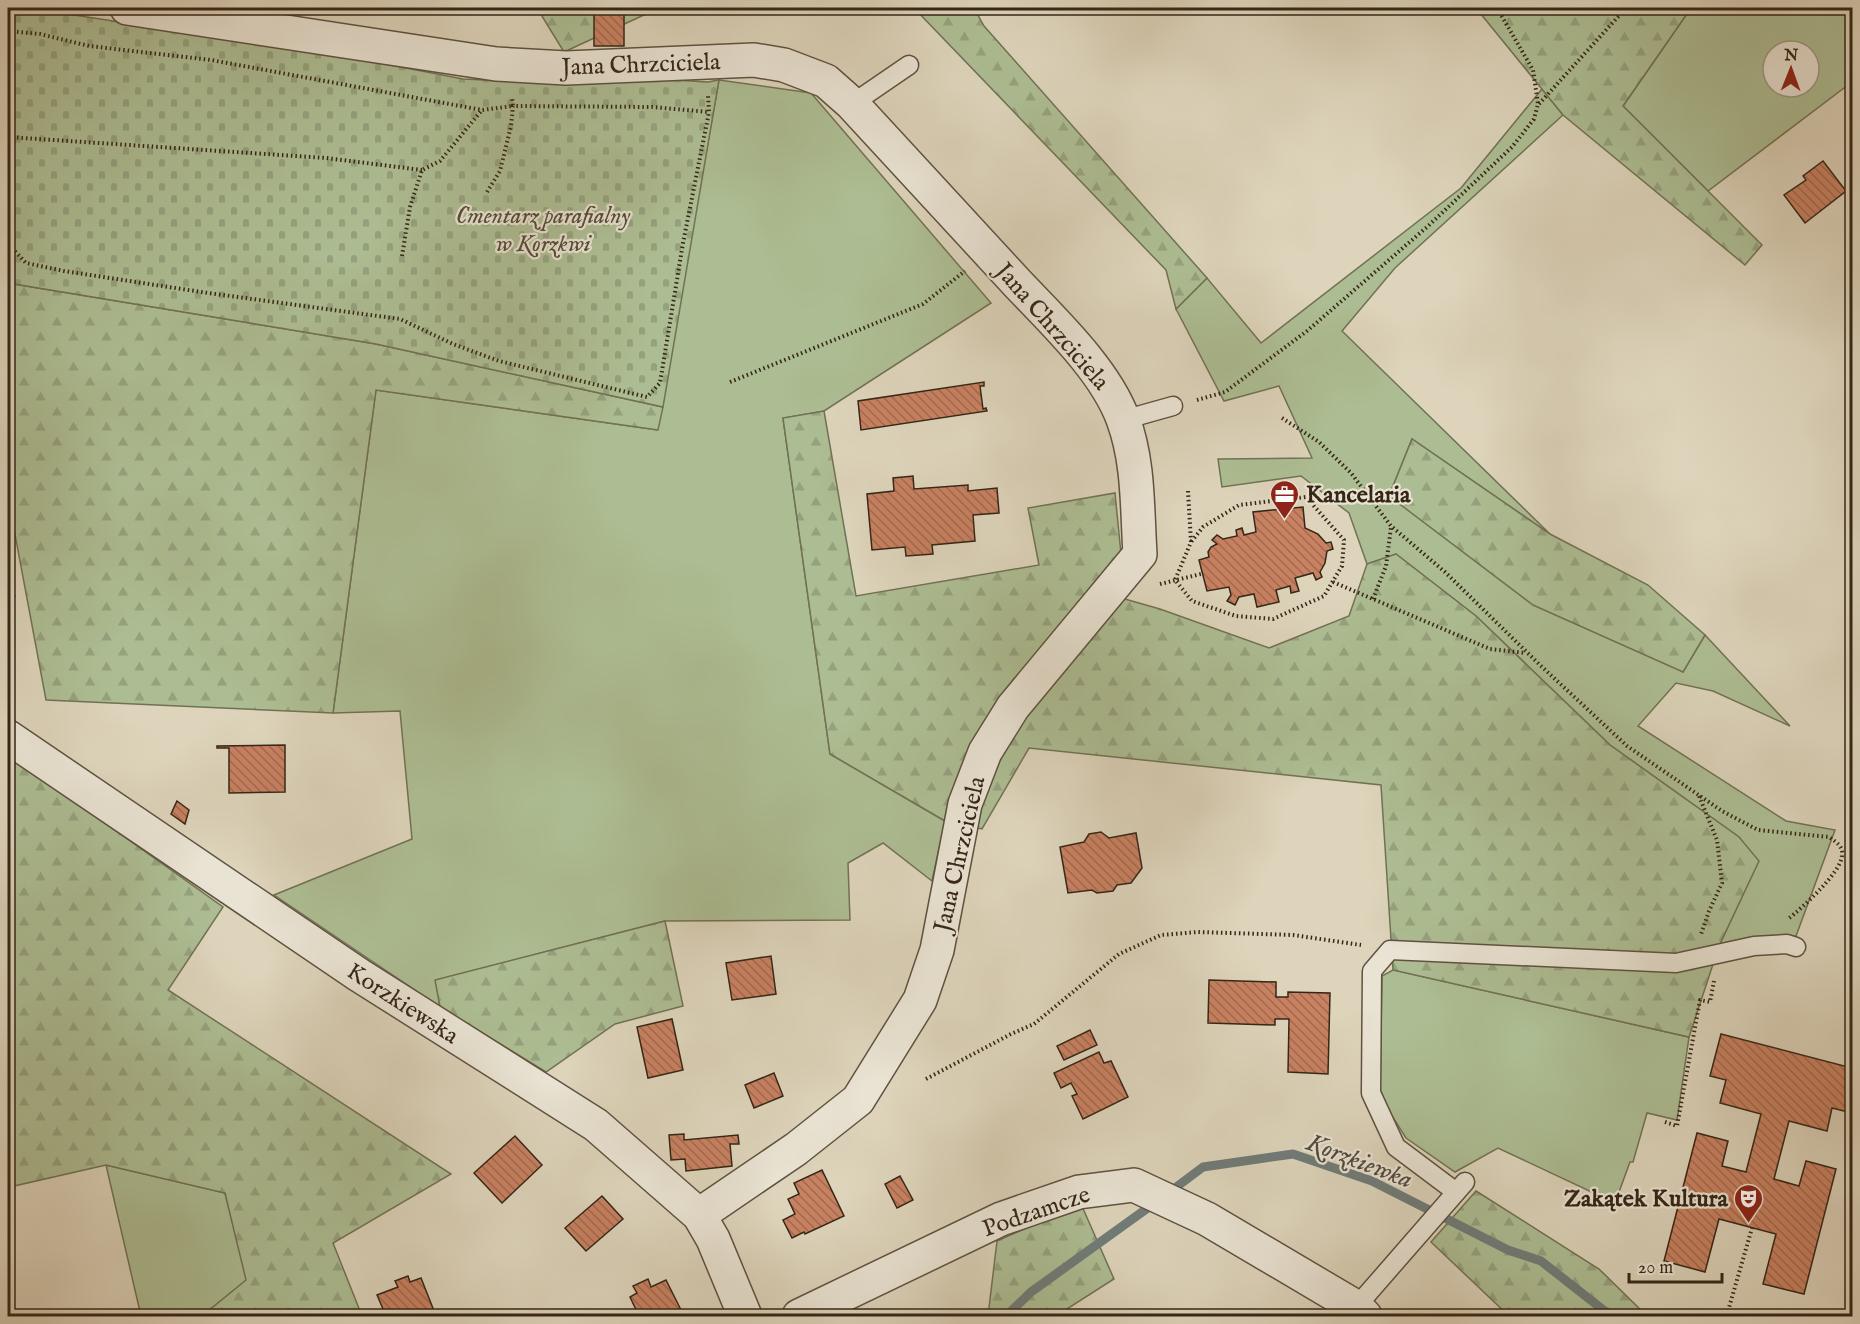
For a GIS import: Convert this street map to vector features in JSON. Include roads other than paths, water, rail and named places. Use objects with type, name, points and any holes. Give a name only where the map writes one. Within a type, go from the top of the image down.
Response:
[{"type":"street","name":"Jana Chrzciciela","points":[[127,8],[496,64],[566,68],[754,60],[784,65],[826,81],[852,104],[989,252],[1094,368],[1111,391],[1123,420],[1135,462],[1140,554],[1013,707],[985,752],[965,804],[937,950],[920,1000],[858,1100],[796,1149],[699,1215]]},
{"type":"street","name":"Korzkiewska","points":[[8,737],[359,975],[596,1125],[699,1215],[713,1239],[745,1317]]},
{"type":"street","name":"Podzamcze","points":[[799,1317],[1001,1219],[1079,1192],[1134,1185],[1207,1219],[1360,1312]]},
{"type":"lane","points":[[852,104],[909,65]]},
{"type":"lane","points":[[1123,420],[1173,406]]},
{"type":"lane","points":[[1360,1312],[1457,1190],[1396,1147],[1371,1093],[1372,971],[1390,950],[1676,963],[1759,945],[1796,946]]},
{"type":"waterway","name":"Korzkiewka","points":[[1167,1194],[1203,1167],[1293,1154],[1372,1181],[1508,1250],[1541,1261],[1611,1316]]},
{"type":"waterway","name":"Korzkiewka","points":[[1006,1316],[1031,1292],[1156,1202]]},
{"type":"place","name":"Kancelaria","points":[[1285,520]]},
{"type":"place","name":"Zakątek Kultura","points":[[1749,1224]]},
{"type":"park label","name":"Cmentarz parafialny w Korzkwi","points":[[543,229]]}]
